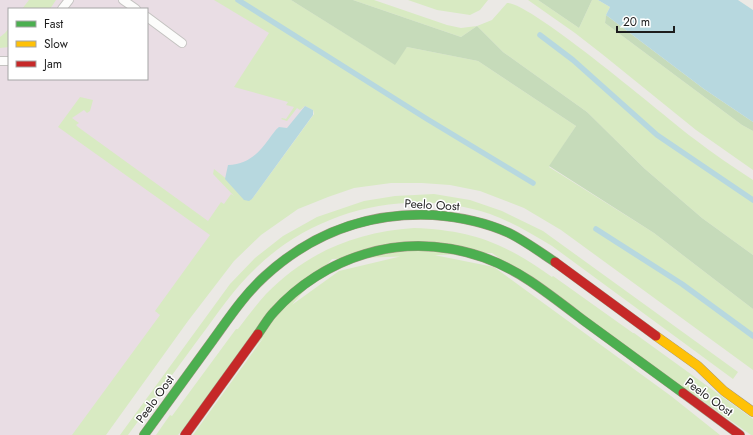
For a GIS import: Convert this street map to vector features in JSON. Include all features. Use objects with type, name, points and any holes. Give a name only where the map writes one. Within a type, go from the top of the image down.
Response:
[{"type":"main road","name":"Peelo Oost","points":[[144,435],[244,298],[259,280],[276,265],[305,245],[338,228],[361,220],[410,214],[462,218],[508,233],[550,259],[698,366],[724,391],[753,412]]},
{"type":"main road","name":"Peelo Oost","points":[[185,435],[274,312],[290,295],[320,273],[339,263],[358,255],[401,246],[450,248],[502,265],[529,280],[740,435]]},
{"type":"main road","points":[[698,366],[723,378]]},
{"type":"lane","points":[[63,8],[69,0]]},
{"type":"lane","points":[[124,0],[135,8]]},
{"type":"lane","points":[[148,19],[182,43]]},
{"type":"shaded area","points":[[0,0],[224,0],[338,69],[85,435],[0,435]]},
{"type":"green space","points":[[29,0],[56,0],[51,8],[23,8]]},
{"type":"green space","points":[[214,0],[291,0],[394,64],[407,47],[478,61],[576,126],[549,167],[654,233],[753,309],[753,370],[561,230],[524,208],[480,191],[450,185],[391,183],[354,188],[298,209],[261,235],[234,261],[188,321],[106,435],[72,435],[160,315],[155,311],[210,235],[58,127],[80,97],[93,100],[90,111],[87,113],[84,110],[72,118],[79,123],[76,125],[78,127],[208,221],[221,202],[224,204],[231,194],[234,196],[213,174],[214,169],[252,199],[314,114],[313,110],[305,106],[300,110],[297,108],[287,121],[281,119],[286,119],[294,107],[286,105],[288,102],[234,87],[269,33]]},
{"type":"green space","points":[[291,0],[353,0],[461,37],[477,26],[503,52],[587,112],[645,169],[702,218],[753,255],[753,309],[654,233],[549,166],[576,126],[478,61],[407,47],[395,65]]},
{"type":"green space","points":[[353,0],[374,0],[447,25],[461,28],[477,26],[461,37]]},
{"type":"green space","points":[[408,0],[488,0],[480,10],[470,15],[437,10]]},
{"type":"green space","points":[[528,0],[538,0],[579,28],[592,0],[598,0],[610,7],[606,15],[605,23],[742,125],[753,131],[753,170],[696,130],[575,33]]},
{"type":"green space","points":[[538,0],[592,0],[579,28]]},
{"type":"green space","points":[[507,3],[520,7],[568,39],[700,144],[753,180],[753,255],[702,218],[645,169],[587,112],[503,52],[477,26],[492,20]]},
{"type":"green space","points":[[606,15],[704,89],[753,122],[753,131],[742,125],[605,23]]},
{"type":"green space","points":[[8,29],[8,47],[0,48],[0,37]]},
{"type":"green space","points":[[434,194],[470,200],[502,211],[543,231],[738,372],[733,379],[552,246],[514,224],[490,214],[459,206],[428,203],[397,204],[366,209],[336,218],[307,230],[281,247],[257,267],[241,283],[220,310],[128,435],[120,435],[230,284],[255,258],[283,236],[317,217],[364,201],[395,196]]},
{"type":"green space","points":[[414,228],[434,229],[470,235],[487,240],[519,255],[552,277],[553,276],[753,419],[753,435],[492,253],[332,259],[178,435],[156,435],[170,415],[172,416],[236,329],[238,329],[266,294],[282,279],[316,256],[352,240],[372,234]]},
{"type":"green space","points":[[419,252],[494,267],[671,396],[720,435],[193,435],[282,312],[339,271]]},
{"type":"water","points":[[598,0],[738,0],[753,10],[753,122],[704,89],[606,15],[610,7]]},
{"type":"water","points":[[305,106],[313,110],[313,115],[252,199],[249,201],[244,200],[225,179],[228,165],[241,163],[256,154],[279,127],[287,128]]},
{"type":"waterway","points":[[238,0],[427,119],[533,183]]},
{"type":"waterway","points":[[540,35],[573,60],[657,135],[753,200]]},
{"type":"waterway","points":[[596,229],[682,284],[753,336]]},
{"type":"traffic: fast","points":[[144,435],[231,315],[257,283],[283,261],[302,248],[342,228],[386,217],[409,215],[452,217],[481,223],[500,229],[527,243],[555,262]]},
{"type":"traffic: fast","points":[[258,334],[272,314],[283,302],[304,284],[340,263],[365,254],[386,249],[408,246],[429,246],[471,253],[491,260],[511,270],[550,295],[683,393]]},
{"type":"traffic: slow","points":[[656,336],[698,366],[724,391],[753,412]]},
{"type":"traffic: jam","points":[[555,262],[656,336]]},
{"type":"traffic: jam","points":[[185,435],[258,334]]},
{"type":"traffic: jam","points":[[683,393],[740,435]]}]
